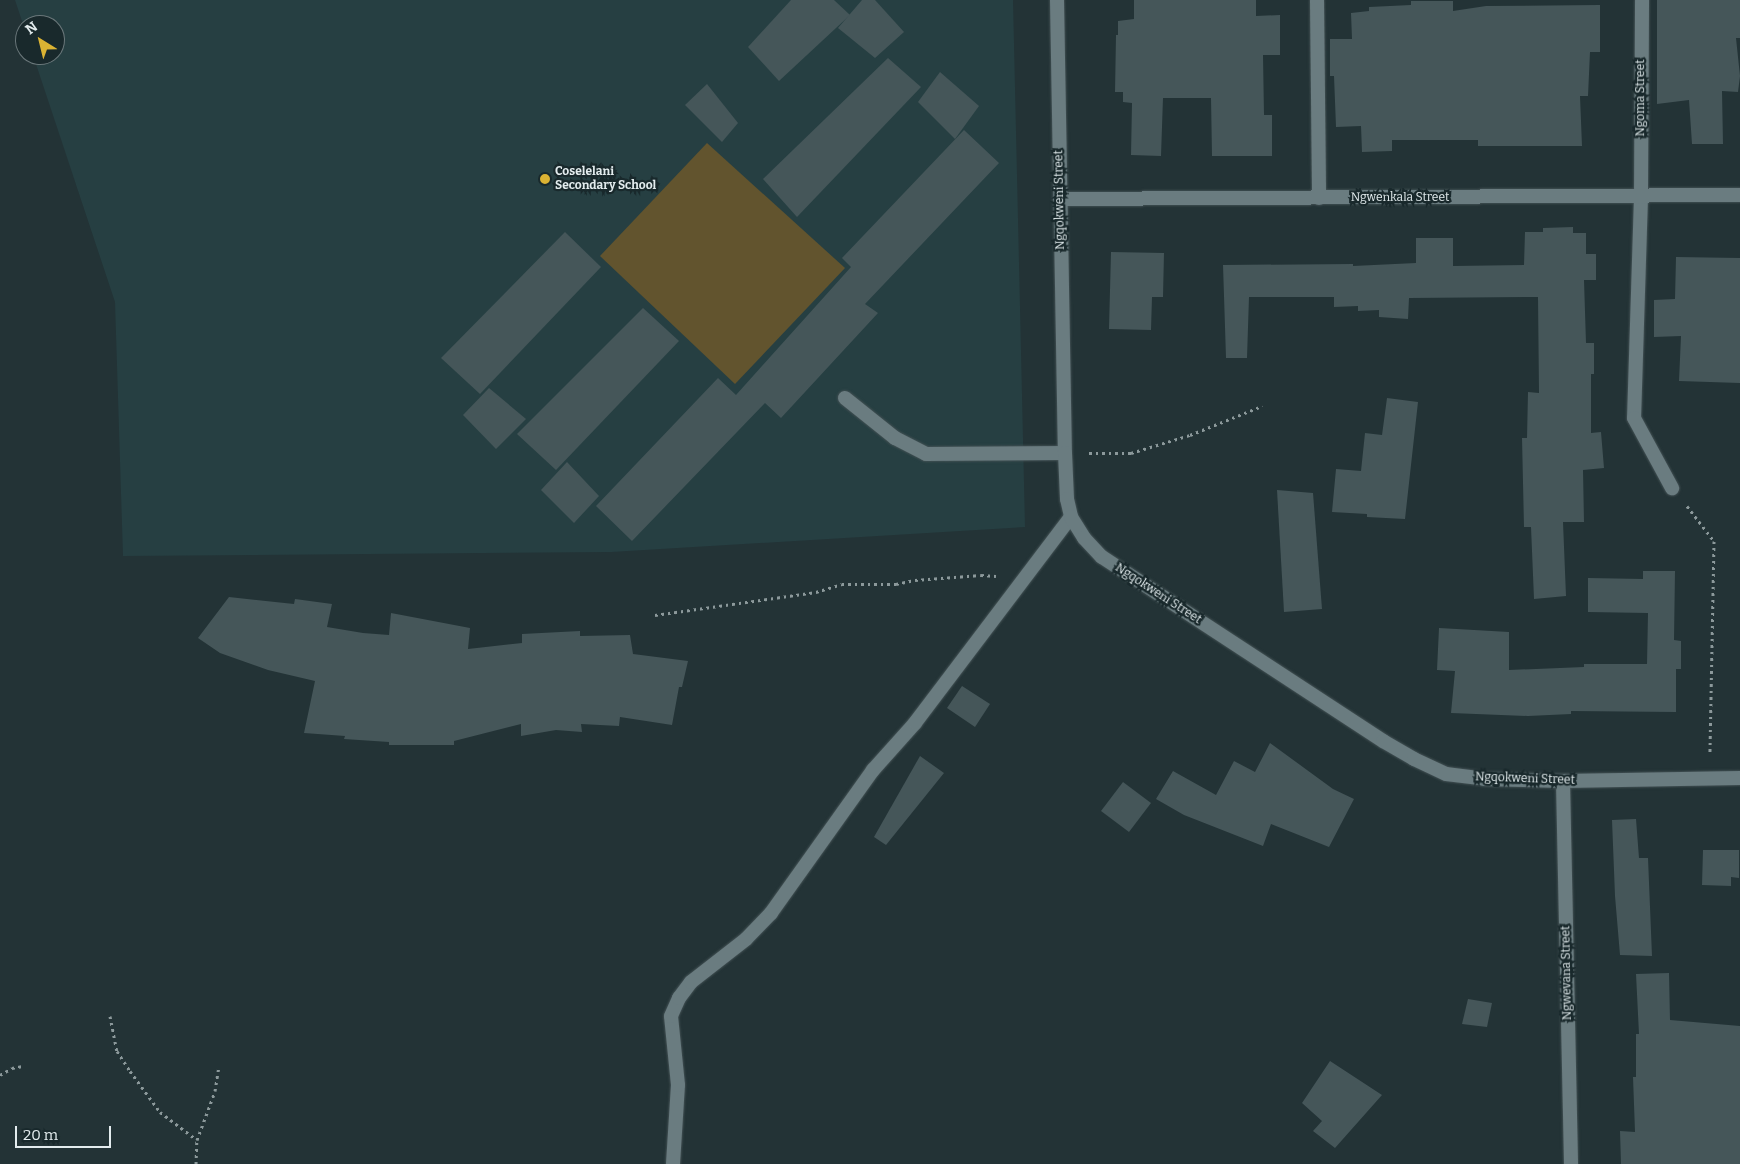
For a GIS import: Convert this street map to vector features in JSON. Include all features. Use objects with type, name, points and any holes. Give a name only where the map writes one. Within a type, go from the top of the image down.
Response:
[{"type":"street","name":"Ngqokweni Street","points":[[1057,0],[1067,499],[1071,517],[1084,538],[1102,557],[1414,759],[1446,774],[1484,779],[1563,782],[1740,778]]},
{"type":"street","points":[[1317,0],[1319,198]]},
{"type":"street","name":"Ngoma Street","points":[[1642,0],[1641,197],[1634,418],[1672,488]]},
{"type":"street","name":"Ngwenkala Street","points":[[1060,198],[1641,197],[1740,195]]},
{"type":"street","points":[[845,398],[895,438],[926,454],[1065,453]]},
{"type":"street","points":[[673,1164],[678,1085],[671,1016],[679,998],[691,982],[746,939],[771,913],[873,770],[914,723],[1071,517]]},
{"type":"street","name":"Ngwevana Street","points":[[1563,782],[1571,1164]]},
{"type":"path","points":[[1065,453],[1131,453],[1190,435],[1262,406]]},
{"type":"path","points":[[1672,488],[1714,541],[1710,778]]},
{"type":"path","points":[[655,615],[816,592],[842,584],[896,584],[915,580],[981,575],[1023,578]]},
{"type":"path","points":[[110,1016],[117,1051],[130,1071],[160,1112],[198,1140]]},
{"type":"path","points":[[0,1075],[12,1068],[23,1066]]},
{"type":"path","points":[[196,1164],[198,1140],[215,1090],[219,1068]]},
{"type":"shaded area","name":"Coselelani Secondary School","points":[[15,0],[1013,0],[1025,527],[611,552],[123,556],[115,302],[36,65],[65,65],[65,15],[20,15]]},
{"type":"shaded area","points":[[707,143],[845,268],[735,384],[600,256]]},
{"type":"building","points":[[791,0],[834,0],[850,15],[779,81],[748,47]]},
{"type":"building","points":[[862,0],[875,0],[904,32],[875,58],[838,28]]},
{"type":"building","points":[[1134,0],[1256,0],[1256,16],[1280,15],[1280,55],[1263,55],[1264,115],[1272,115],[1272,156],[1212,156],[1211,98],[1163,98],[1161,156],[1131,155],[1132,103],[1123,102],[1123,92],[1115,92],[1116,35],[1118,35],[1118,21],[1134,19]]},
{"type":"building","points":[[1657,0],[1740,0],[1740,38],[1736,38],[1740,76],[1738,92],[1722,91],[1723,144],[1692,144],[1689,100],[1657,104]]},
{"type":"building","points":[[1411,1],[1453,1],[1453,11],[1486,6],[1600,5],[1600,52],[1590,52],[1588,96],[1580,96],[1582,146],[1478,146],[1478,140],[1392,140],[1392,151],[1362,152],[1361,126],[1336,127],[1334,76],[1330,76],[1330,39],[1352,39],[1351,13],[1369,11],[1369,7],[1411,5]]},
{"type":"building","points":[[888,58],[921,87],[797,217],[763,179]]},
{"type":"building","points":[[940,72],[979,106],[955,139],[918,102]]},
{"type":"building","points":[[707,84],[738,123],[722,142],[685,105]]},
{"type":"building","points":[[964,130],[999,163],[865,304],[878,313],[781,418],[765,403],[632,541],[596,506],[718,378],[736,395],[851,267],[842,258]]},
{"type":"building","points":[[1573,227],[1573,233],[1586,233],[1586,254],[1596,254],[1596,280],[1584,280],[1586,343],[1594,343],[1594,374],[1591,374],[1591,433],[1601,432],[1604,468],[1583,470],[1584,522],[1563,522],[1566,596],[1534,599],[1531,527],[1524,527],[1522,438],[1527,438],[1528,392],[1539,393],[1538,297],[1409,298],[1408,319],[1379,317],[1379,310],[1358,311],[1358,306],[1334,307],[1334,297],[1249,297],[1247,358],[1226,358],[1223,265],[1353,264],[1353,266],[1416,263],[1416,238],[1453,238],[1453,266],[1524,265],[1525,232],[1543,232],[1543,228]]},
{"type":"building","points":[[565,232],[601,267],[480,394],[441,358]]},
{"type":"building","points":[[1111,252],[1164,253],[1163,297],[1152,297],[1151,330],[1109,329]]},
{"type":"building","points":[[1676,257],[1740,258],[1740,383],[1679,381],[1681,336],[1654,337],[1654,300],[1675,299]]},
{"type":"building","points":[[643,308],[679,341],[556,470],[517,434]]},
{"type":"building","points":[[489,388],[526,419],[496,449],[463,415]]},
{"type":"building","points":[[1387,398],[1418,402],[1405,519],[1367,517],[1367,514],[1332,512],[1336,469],[1361,471],[1365,433],[1382,435]]},
{"type":"building","points":[[567,462],[599,496],[574,523],[541,490]]},
{"type":"building","points":[[1277,490],[1313,493],[1322,609],[1284,612]]},
{"type":"building","points":[[1643,571],[1675,571],[1674,640],[1681,641],[1681,669],[1676,669],[1676,712],[1571,711],[1571,714],[1528,716],[1451,713],[1455,671],[1437,670],[1439,628],[1509,632],[1509,670],[1584,667],[1584,664],[1647,664],[1648,613],[1588,612],[1588,578],[1643,579]]},
{"type":"building","points":[[229,597],[294,604],[295,599],[332,604],[327,627],[363,633],[389,635],[391,613],[470,628],[468,649],[522,643],[522,634],[580,631],[580,636],[630,635],[633,654],[688,661],[682,687],[679,687],[672,725],[620,717],[619,726],[581,724],[582,732],[556,730],[521,736],[521,724],[454,741],[454,745],[389,745],[389,742],[344,739],[345,736],[304,733],[315,681],[268,670],[220,653],[198,638]]},
{"type":"building","points":[[962,686],[990,704],[975,727],[947,708]]},
{"type":"building","points":[[1270,743],[1333,789],[1354,799],[1329,847],[1271,824],[1263,846],[1184,815],[1156,799],[1173,771],[1216,795],[1234,761],[1255,772]]},
{"type":"building","points":[[920,756],[944,773],[886,845],[874,837]]},
{"type":"building","points":[[1123,782],[1151,803],[1129,832],[1101,811]]},
{"type":"building","points":[[1636,819],[1639,858],[1648,858],[1652,956],[1620,955],[1615,896],[1612,820]]},
{"type":"building","points":[[1703,850],[1739,850],[1739,878],[1731,877],[1731,886],[1702,885]]},
{"type":"building","points":[[1669,973],[1670,1020],[1740,1026],[1740,1164],[1621,1164],[1620,1131],[1635,1132],[1633,1077],[1636,1077],[1636,1034],[1639,1034],[1636,974]]},
{"type":"building","points":[[1468,999],[1492,1003],[1487,1027],[1462,1024]]},
{"type":"building","points":[[1330,1061],[1382,1095],[1335,1148],[1313,1131],[1322,1121],[1302,1103]]},
{"type":"place","name":"Coselelani Secondary School","points":[[545,179]]}]
